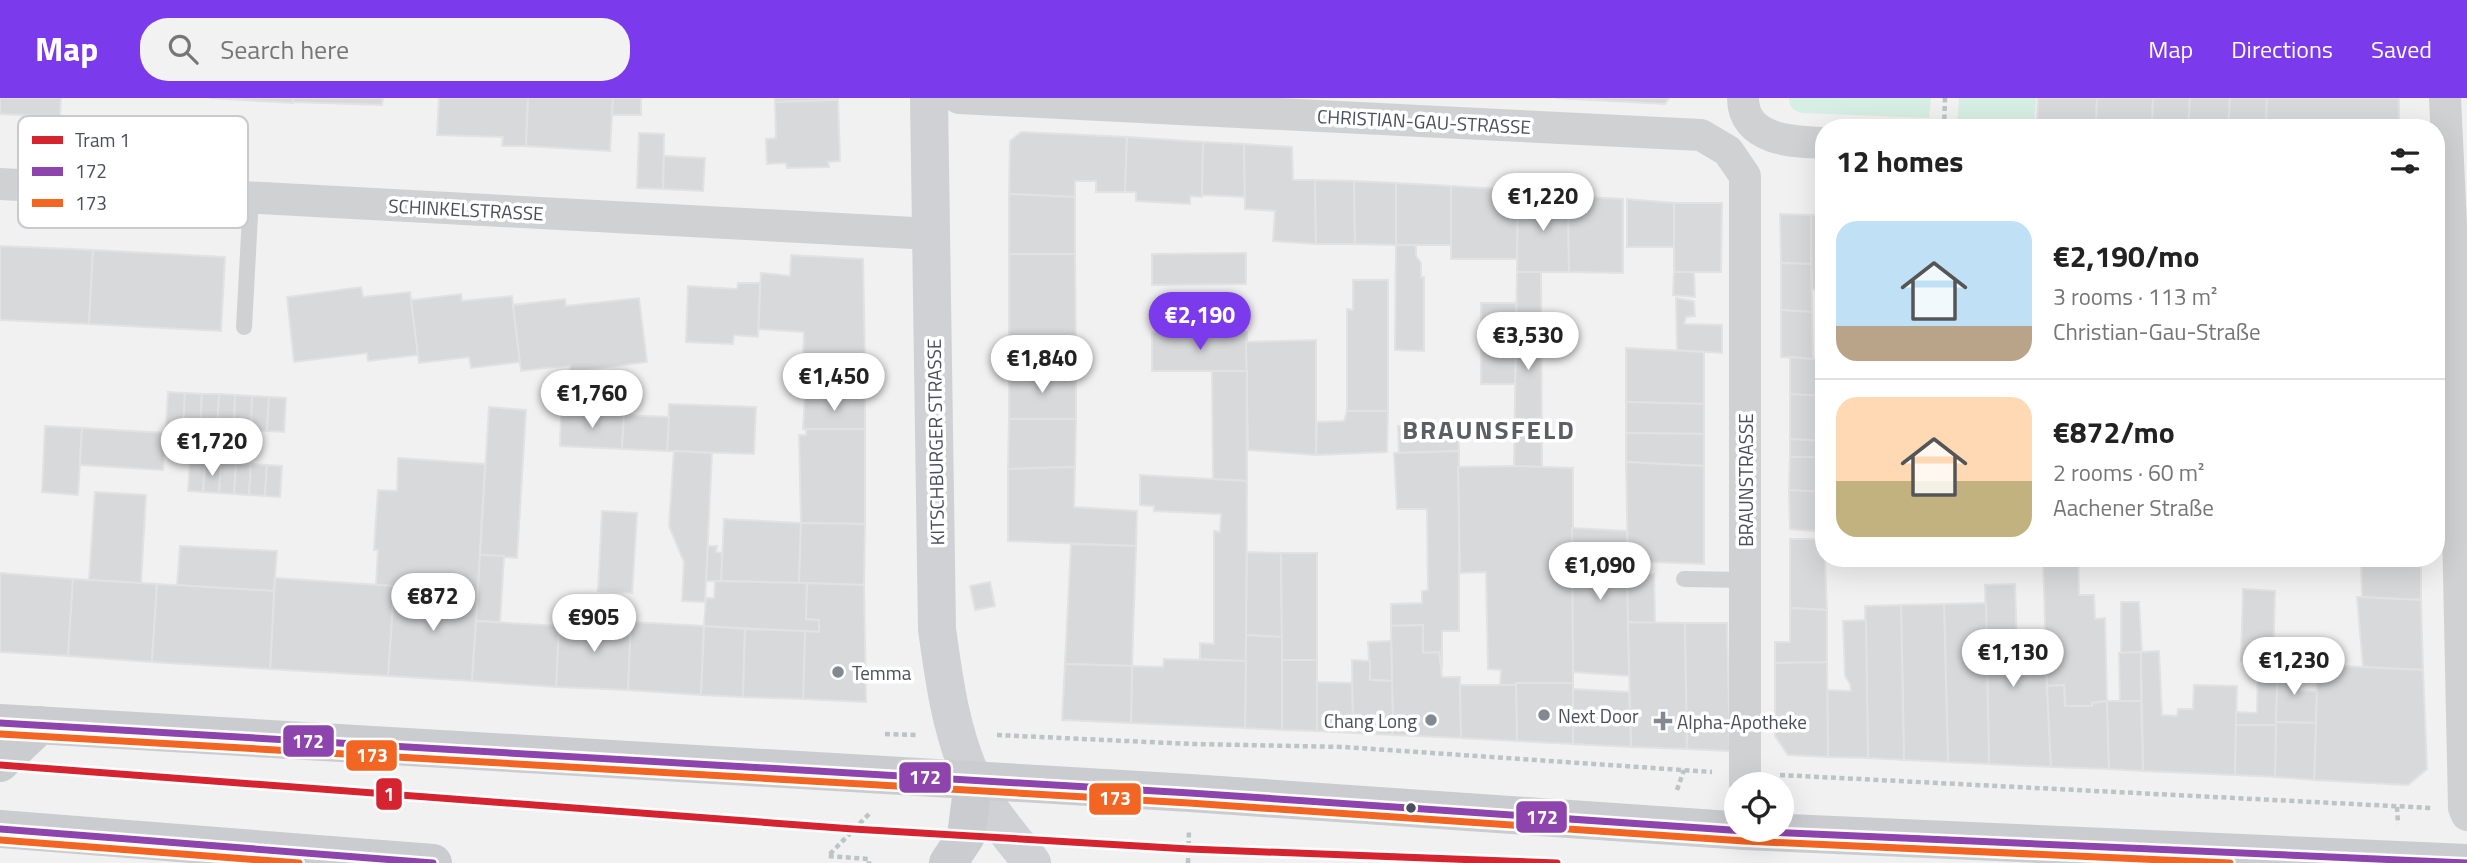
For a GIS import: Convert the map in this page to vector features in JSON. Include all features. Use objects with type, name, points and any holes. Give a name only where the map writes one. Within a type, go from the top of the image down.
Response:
[{"type":"main road","points":[[0,723],[1190,793],[1724,829]]},
{"type":"main road","points":[[0,763],[40,725]]},
{"type":"main road","points":[[948,863],[966,836],[973,782]]},
{"type":"main road","points":[[0,829],[433,863]]},
{"type":"main road","points":[[1794,832],[2467,863]]},
{"type":"street","name":"KITSCHBURGER STRASSE","points":[[929,98],[937,629],[945,685],[957,736],[973,782],[1032,863]]},
{"type":"street","name":"CHRISTIAN-GAU-STRASSE","points":[[959,98],[1701,135],[1728,151],[1745,176]]},
{"type":"street","points":[[2445,98],[2452,245],[2465,812]]},
{"type":"street","points":[[1743,104],[1754,126],[1773,137],[1815,143]]},
{"type":"street","name":"BRAUNSTRASSE","points":[[1745,176],[1745,772]]},
{"type":"street","name":"SCHINKELSTRASSE","points":[[0,184],[18,185]]},
{"type":"street","name":"SCHINKELSTRASSE","points":[[248,197],[932,234]]},
{"type":"lane","points":[[244,327],[251,197]]},
{"type":"lane","points":[[1684,579],[1745,580]]},
{"type":"path","points":[[1944,119],[1945,98]]},
{"type":"path","points":[[881,733],[957,736],[1018,734],[1192,744],[1344,747],[1724,777]]},
{"type":"path","points":[[1794,781],[2465,812]]},
{"type":"green space","points":[[1789,98],[1931,98],[1929,118],[1803,113],[1793,108]]},
{"type":"green space","points":[[1959,98],[2036,98],[2035,119],[1957,119]]},
{"type":"building","points":[[0,98],[61,98],[60,116],[0,114]]},
{"type":"building","points":[[209,98],[293,98],[293,103]]},
{"type":"building","points":[[293,98],[383,98],[382,105],[293,102]]},
{"type":"building","points":[[439,98],[528,98],[526,146],[502,146],[503,137],[437,135]]},
{"type":"building","points":[[528,98],[613,98],[610,151],[526,146]]},
{"type":"building","points":[[613,98],[641,98],[641,115],[612,115]]},
{"type":"building","points":[[775,98],[838,98],[838,100],[775,102]]},
{"type":"building","points":[[1556,98],[1669,98],[1665,104]]},
{"type":"building","points":[[2038,98],[2097,98],[2096,119],[2037,119]]},
{"type":"building","points":[[2097,98],[2153,98],[2152,119],[2096,119]]},
{"type":"building","points":[[2153,98],[2190,98],[2189,119],[2152,119]]},
{"type":"building","points":[[2190,98],[2230,98],[2229,119],[2189,119]]},
{"type":"building","points":[[2230,98],[2267,98],[2266,119],[2229,119]]},
{"type":"building","points":[[2267,98],[2399,98],[2399,119],[2266,119]]},
{"type":"building","points":[[838,100],[840,161],[828,162],[829,167],[787,168],[786,163],[767,164],[766,139],[776,138],[775,102]]},
{"type":"building","points":[[1021,132],[1127,137],[1125,192],[1096,192],[1096,181],[1075,181],[1075,197],[1009,194],[1010,141]]},
{"type":"building","points":[[639,133],[664,134],[663,189],[637,188]]},
{"type":"building","points":[[1127,137],[1203,142],[1202,197],[1190,196],[1190,204],[1136,201],[1136,192],[1125,192]]},
{"type":"building","points":[[1203,142],[1244,144],[1245,197],[1202,195]]},
{"type":"building","points":[[1244,144],[1292,147],[1293,180],[1315,180],[1316,244],[1273,241],[1275,211],[1245,209]]},
{"type":"building","points":[[664,156],[705,158],[703,191],[663,189]]},
{"type":"building","points":[[1315,180],[1354,181],[1355,244],[1316,244]]},
{"type":"building","points":[[1354,181],[1396,183],[1396,245],[1355,244]]},
{"type":"building","points":[[1396,183],[1451,186],[1451,245],[1396,245]]},
{"type":"building","points":[[1451,186],[1518,190],[1517,259],[1451,259]]},
{"type":"building","points":[[1518,190],[1568,196],[1569,272],[1517,272]]},
{"type":"building","points":[[1009,194],[1075,197],[1075,254],[1009,254]]},
{"type":"building","points":[[1568,196],[1623,199],[1623,273],[1569,272]]},
{"type":"building","points":[[1627,199],[1674,203],[1674,247],[1627,247]]},
{"type":"building","points":[[1674,203],[1722,203],[1721,272],[1674,272]]},
{"type":"building","points":[[1780,214],[1811,215],[1811,264],[1781,263]]},
{"type":"building","points":[[1811,215],[1815,215],[1815,289],[1812,289]]},
{"type":"building","points":[[1396,245],[1416,245],[1416,256],[1421,263],[1421,277],[1424,277],[1424,351],[1395,350]]},
{"type":"building","points":[[0,246],[93,250],[89,324],[0,320]]},
{"type":"building","points":[[93,250],[225,257],[221,331],[89,324]]},
{"type":"building","points":[[1246,253],[1246,284],[1152,285],[1152,254]]},
{"type":"building","points":[[1009,254],[1075,254],[1076,371],[1009,371]]},
{"type":"building","points":[[791,255],[863,259],[865,361],[803,361],[804,332],[758,329],[761,273],[790,276]]},
{"type":"building","points":[[1781,263],[1811,264],[1812,312],[1781,310]]},
{"type":"building","points":[[1517,272],[1541,272],[1542,467],[1514,466]]},
{"type":"building","points":[[1674,272],[1694,272],[1695,297],[1673,295]]},
{"type":"building","points":[[1353,280],[1388,280],[1388,411],[1347,411],[1347,309],[1353,310]]},
{"type":"building","points":[[738,283],[760,283],[758,337],[734,335],[733,344],[686,342],[688,286],[737,289]]},
{"type":"building","points":[[361,287],[363,297],[410,292],[418,355],[368,361],[367,353],[294,362],[287,297]]},
{"type":"building","points":[[461,294],[462,301],[512,296],[520,362],[471,368],[469,357],[419,363],[411,300]]},
{"type":"building","points":[[639,298],[647,362],[571,372],[570,365],[521,371],[513,305],[565,299],[566,306]]},
{"type":"building","points":[[1676,298],[1694,301],[1695,316],[1686,317],[1684,324],[1722,325],[1722,353],[1677,350]]},
{"type":"building","points":[[1481,303],[1516,303],[1515,384],[1481,384]]},
{"type":"building","points":[[1781,310],[1812,312],[1813,359],[1781,357]]},
{"type":"building","points":[[1152,332],[1247,332],[1247,371],[1152,371]]},
{"type":"building","points":[[1316,340],[1316,455],[1248,450],[1246,342]]},
{"type":"building","points":[[1626,348],[1704,352],[1704,404],[1626,402]]},
{"type":"building","points":[[1790,357],[1815,359],[1815,395],[1790,394]]},
{"type":"building","points":[[812,361],[865,361],[865,398],[805,397],[805,368],[813,368]]},
{"type":"building","points":[[1009,371],[1076,371],[1076,419],[1009,419]]},
{"type":"building","points":[[1212,371],[1247,371],[1247,481],[1213,479]]},
{"type":"building","points":[[168,392],[185,393],[183,427],[166,426]]},
{"type":"building","points":[[185,393],[202,394],[200,428],[183,427]]},
{"type":"building","points":[[202,394],[219,394],[217,429],[200,428]]},
{"type":"building","points":[[219,394],[235,395],[234,429],[217,429]]},
{"type":"building","points":[[1790,394],[1815,395],[1815,440],[1790,439]]},
{"type":"building","points":[[235,395],[252,396],[251,430],[234,429]]},
{"type":"building","points":[[252,396],[269,397],[267,431],[251,430]]},
{"type":"building","points":[[269,397],[286,398],[284,432],[267,431]]},
{"type":"building","points":[[805,397],[865,398],[865,429],[803,429]]},
{"type":"building","points":[[1626,402],[1704,404],[1704,434],[1626,433]]},
{"type":"building","points":[[669,404],[756,407],[754,454],[667,451]]},
{"type":"building","points":[[489,407],[526,410],[517,558],[480,555]]},
{"type":"building","points":[[1347,411],[1388,411],[1387,452],[1316,455],[1317,422],[1344,421]]},
{"type":"building","points":[[561,412],[624,415],[622,449],[560,446]]},
{"type":"building","points":[[624,415],[669,417],[667,451],[622,449]]},
{"type":"building","points":[[1009,419],[1076,419],[1075,467],[1008,469]]},
{"type":"building","points":[[1458,424],[1459,451],[1399,453],[1398,426]]},
{"type":"building","points":[[45,426],[82,428],[78,495],[42,492]]},
{"type":"building","points":[[82,428],[166,433],[163,470],[80,465]]},
{"type":"building","points":[[806,429],[865,429],[865,524],[801,523],[799,435],[806,435]]},
{"type":"building","points":[[1626,433],[1704,434],[1704,466],[1626,462]]},
{"type":"building","points":[[1790,439],[1815,440],[1815,457],[1790,457]]},
{"type":"building","points":[[674,451],[712,453],[705,602],[682,601],[684,562],[669,526]]},
{"type":"building","points":[[1459,451],[1459,631],[1442,631],[1440,669],[1439,652],[1423,653],[1423,625],[1391,626],[1391,604],[1422,603],[1422,591],[1428,590],[1427,509],[1397,509],[1394,453]]},
{"type":"building","points":[[1790,457],[1815,457],[1815,491],[1789,490]]},
{"type":"building","points":[[398,458],[485,464],[477,602],[456,601],[457,581],[408,577],[407,600],[393,600],[394,586],[376,585],[378,550],[374,550],[378,490],[397,491]]},
{"type":"building","points":[[190,461],[205,462],[203,492],[188,491]]},
{"type":"building","points":[[205,462],[221,463],[219,493],[203,492]]},
{"type":"building","points":[[1626,462],[1704,466],[1704,564],[1628,561]]},
{"type":"building","points":[[221,463],[236,464],[234,494],[219,493]]},
{"type":"building","points":[[236,464],[251,464],[249,495],[234,494]]},
{"type":"building","points":[[251,464],[267,465],[265,496],[249,495]]},
{"type":"building","points":[[267,465],[282,466],[280,497],[265,496]]},
{"type":"building","points":[[1075,467],[1074,507],[1137,511],[1136,546],[1008,541],[1008,469]]},
{"type":"building","points":[[1458,467],[1573,468],[1573,683],[1500,685],[1501,670],[1488,669],[1486,572],[1460,573]]},
{"type":"building","points":[[1140,475],[1247,481],[1246,661],[1200,659],[1200,643],[1214,644],[1214,531],[1220,532],[1221,514],[1154,511],[1154,506],[1140,505]]},
{"type":"building","points":[[1789,490],[1815,491],[1815,531],[1790,529]]},
{"type":"building","points":[[95,492],[146,495],[141,583],[89,580]]},
{"type":"building","points":[[602,511],[637,513],[632,593],[598,591]]},
{"type":"building","points":[[724,519],[801,523],[799,583],[721,581]]},
{"type":"building","points":[[801,523],[865,524],[864,585],[799,583]]},
{"type":"building","points":[[1572,528],[1627,531],[1629,676],[1573,672]]},
{"type":"building","points":[[1790,539],[1815,539],[1815,567],[1825,567],[1827,610],[1790,608]]},
{"type":"building","points":[[1071,544],[1136,546],[1132,666],[1065,664]]},
{"type":"building","points":[[180,546],[277,551],[274,591],[177,585]]},
{"type":"building","points":[[708,546],[717,546],[716,552],[722,553],[721,581],[706,581]]},
{"type":"building","points":[[1247,552],[1281,553],[1282,637],[1246,635]]},
{"type":"building","points":[[1281,553],[1317,553],[1317,660],[1282,660]]},
{"type":"building","points":[[480,555],[504,556],[500,622],[476,621]]},
{"type":"building","points":[[1627,565],[1641,565],[1641,574],[1654,574],[1655,623],[1628,622]]},
{"type":"building","points":[[2043,567],[2078,567],[2079,595],[2094,595],[2095,619],[2105,618],[2107,701],[2092,703],[2092,706],[2065,706],[2064,685],[2047,686]]},
{"type":"building","points":[[2361,567],[2421,567],[2421,600],[2362,597]]},
{"type":"building","points":[[0,573],[73,579],[68,656],[0,652]]},
{"type":"building","points":[[408,577],[457,581],[456,601],[477,602],[472,681],[388,676],[393,600],[407,600]]},
{"type":"building","points":[[275,578],[394,586],[388,676],[270,669]]},
{"type":"building","points":[[73,579],[157,584],[152,662],[68,656]]},
{"type":"building","points":[[715,581],[807,583],[806,619],[819,620],[819,632],[704,626],[706,598],[714,598]]},
{"type":"building","points":[[990,582],[995,606],[975,610],[970,586]]},
{"type":"building","points":[[807,583],[864,585],[866,702],[803,699],[805,631],[819,632],[819,620],[806,619]]},
{"type":"building","points":[[157,584],[274,591],[270,669],[152,662]]},
{"type":"building","points":[[2015,584],[2017,646],[2026,646],[2026,667],[2046,667],[2051,767],[1989,764],[1985,585]]},
{"type":"building","points":[[2243,589],[2275,591],[2273,663],[2241,661]]},
{"type":"building","points":[[2357,597],[2421,600],[2423,670],[2363,667]]},
{"type":"building","points":[[2121,602],[2139,602],[2142,652],[2121,653]]},
{"type":"building","points":[[1986,603],[1989,764],[1948,762],[1944,604]]},
{"type":"building","points":[[1944,604],[1948,762],[1904,760],[1901,605]]},
{"type":"building","points":[[1901,605],[1904,760],[1868,758],[1865,606]]},
{"type":"building","points":[[1790,608],[1827,610],[1827,662],[1775,663],[1775,642],[1790,642]]},
{"type":"building","points":[[559,619],[631,622],[628,690],[556,687]]},
{"type":"building","points":[[1866,620],[1868,758],[1828,757],[1827,690],[1851,691],[1845,676],[1843,621]]},
{"type":"building","points":[[476,621],[559,626],[556,687],[472,681]]},
{"type":"building","points":[[631,622],[704,626],[701,695],[628,690]]},
{"type":"building","points":[[1628,622],[1685,623],[1687,749],[1631,747]]},
{"type":"building","points":[[1685,623],[1727,623],[1730,751],[1687,749]]},
{"type":"building","points":[[1423,625],[1423,653],[1439,652],[1442,677],[1460,677],[1461,738],[1393,735],[1391,626]]},
{"type":"building","points":[[704,626],[745,629],[743,697],[701,695]]},
{"type":"building","points":[[745,629],[805,631],[803,699],[743,697]]},
{"type":"building","points":[[1246,635],[1282,637],[1282,730],[1245,728]]},
{"type":"building","points":[[1391,641],[1392,681],[1370,680],[1368,642]]},
{"type":"building","points":[[2159,651],[2162,715],[2177,716],[2178,709],[2193,709],[2194,685],[2237,686],[2235,775],[2143,771],[2141,652]]},
{"type":"building","points":[[2141,652],[2141,701],[2120,702],[2119,653]]},
{"type":"building","points":[[1164,659],[1246,661],[1245,728],[1131,723],[1132,666],[1163,667]]},
{"type":"building","points":[[1282,660],[1317,660],[1317,731],[1282,730]]},
{"type":"building","points":[[1352,660],[1370,661],[1370,680],[1392,681],[1393,735],[1353,733]]},
{"type":"building","points":[[1827,662],[1828,757],[1788,755],[1775,736],[1775,663]]},
{"type":"building","points":[[2258,662],[2278,663],[2276,725],[2236,725],[2236,712],[2257,713]]},
{"type":"building","points":[[2278,663],[2302,664],[2300,691],[2317,692],[2316,723],[2276,722]]},
{"type":"building","points":[[1065,664],[1132,666],[1131,723],[1062,720]]},
{"type":"building","points":[[2318,665],[2423,670],[2427,769],[2408,785],[2314,780]]},
{"type":"building","points":[[1317,682],[1352,683],[1353,733],[1317,731]]},
{"type":"building","points":[[1516,683],[1573,683],[1573,744],[1517,741]]},
{"type":"building","points":[[1460,685],[1516,685],[1517,741],[1461,738]]},
{"type":"building","points":[[2064,685],[2065,706],[2092,706],[2092,703],[2107,701],[2109,769],[2051,767],[2047,686]]},
{"type":"building","points":[[1573,689],[1629,692],[1631,747],[1573,744]]},
{"type":"building","points":[[2107,701],[2141,701],[2143,771],[2109,769]]},
{"type":"building","points":[[2276,722],[2316,723],[2314,780],[2275,777]]},
{"type":"building","points":[[2236,725],[2276,725],[2275,777],[2235,775]]},
{"type":"tram line","name":"1","points":[[0,765],[853,829],[1189,849],[1557,863]]},
{"type":"transit line","name":"172","points":[[0,723],[1190,793],[1745,831],[2467,863]]},
{"type":"transit line","name":"173","points":[[0,734],[1189,803],[1744,841],[2230,863]]},
{"type":"transit line","name":"172","points":[[0,829],[433,863]]},
{"type":"transit line","name":"173","points":[[0,840],[299,863]]},
{"type":"place","name":"Temma","points":[[838,672]]},
{"type":"place","name":"Next Door","points":[[1544,715]]},
{"type":"place","name":"Chang Long","points":[[1431,720]]},
{"type":"place","name":"Alpha-Apotheke","points":[[1663,721]]},
{"type":"district","name":"BRAUNSFELD","points":[[1489,429]]}]
